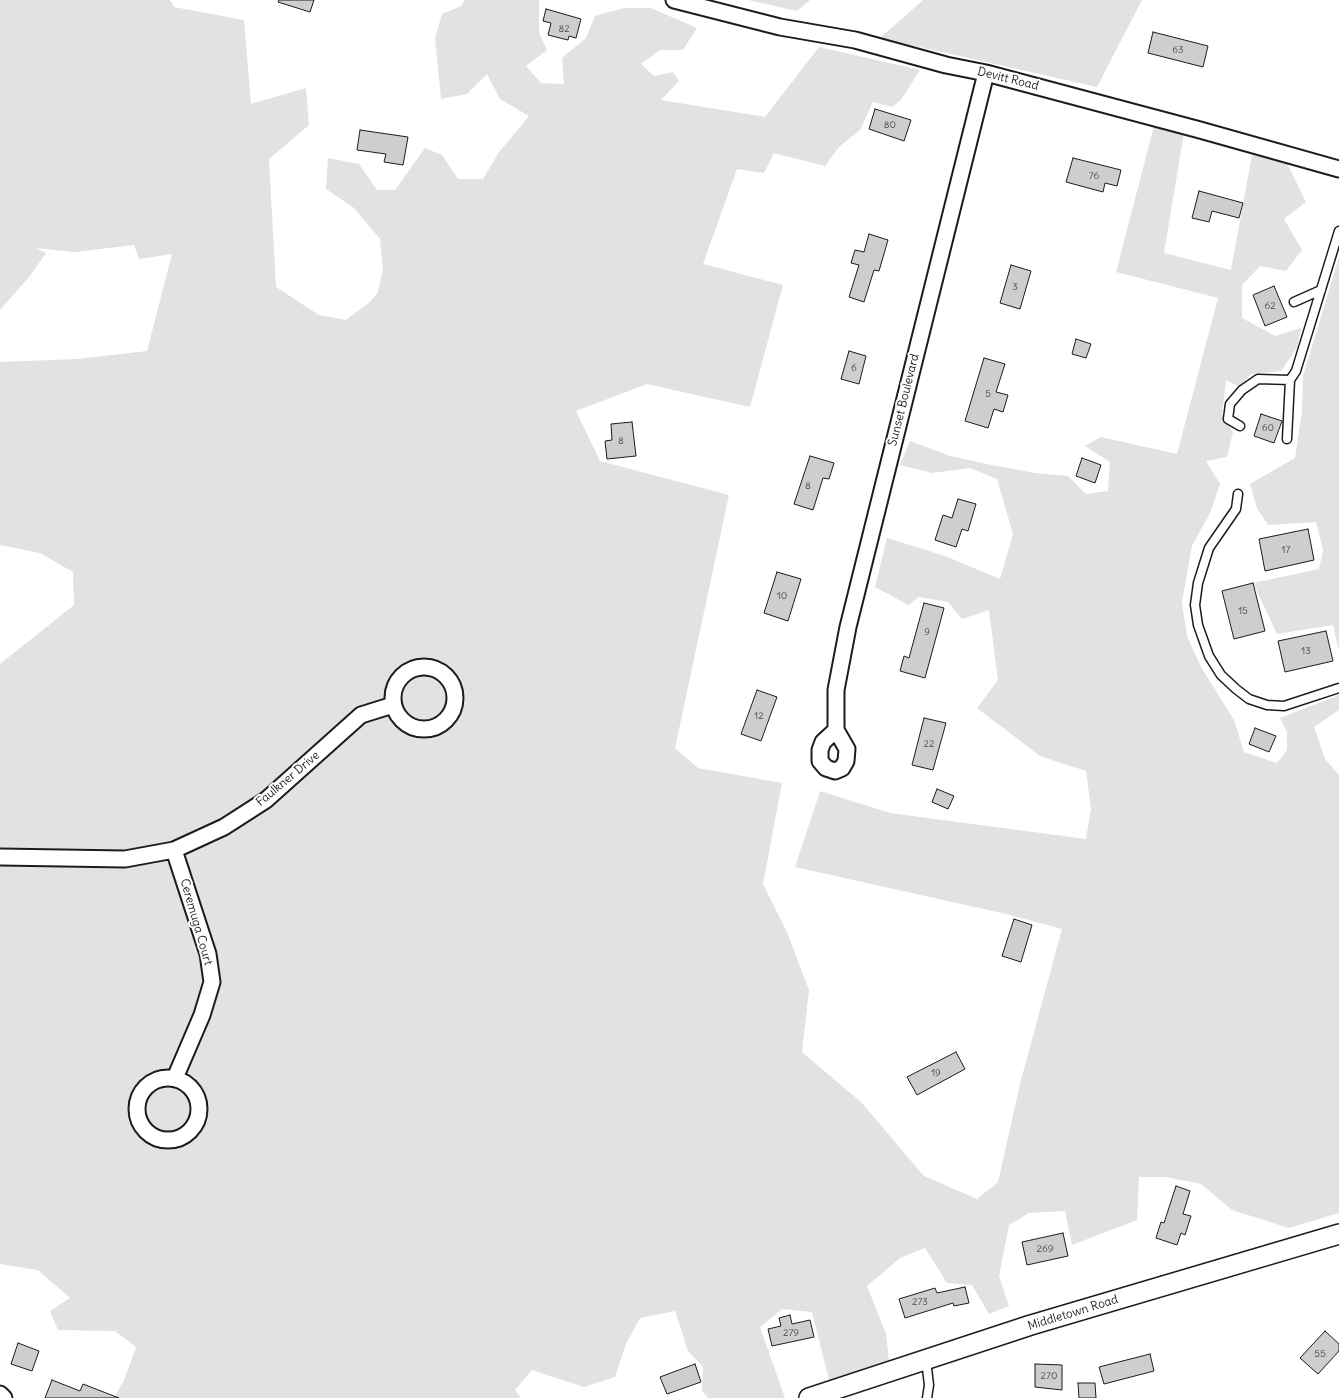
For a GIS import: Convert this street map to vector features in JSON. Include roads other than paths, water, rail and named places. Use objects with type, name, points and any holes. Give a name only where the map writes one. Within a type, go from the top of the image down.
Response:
[{"type":"street","name":"Devitt Road","points":[[674,0],[780,27],[855,40],[946,65],[986,73],[1339,169]]},
{"type":"street","name":"Sunset Boulevard","points":[[836,730],[836,690],[848,627],[986,73]]},
{"type":"street","points":[[424,667],[439,671],[446,675],[454,689],[452,713],[446,720],[432,728],[415,728],[408,725],[396,713],[394,704],[394,688],[398,681],[409,671],[416,668],[424,667]]},
{"type":"street","name":"Faulkner Drive","points":[[0,857],[125,859],[174,850],[224,827],[266,800],[361,715],[394,704]]},
{"type":"street","name":"Ceremuga Court","points":[[174,850],[208,954],[212,982],[202,1015],[175,1078]]},
{"type":"street","points":[[163,1078],[175,1078],[192,1088],[200,1110],[198,1119],[189,1133],[182,1137],[165,1140],[157,1138],[144,1128],[140,1121],[137,1105],[139,1097],[149,1084],[163,1078]]},
{"type":"street","name":"Middletown Road","points":[[809,1398],[1031,1325],[1339,1234]]},
{"type":"street","points":[[0,1394],[4,1398]]},
{"type":"lane","points":[[1287,439],[1290,380],[1296,371],[1339,230]]},
{"type":"lane","points":[[1294,302],[1321,290]]},
{"type":"lane","points":[[1240,426],[1228,419],[1230,404],[1242,390],[1258,379],[1290,380]]},
{"type":"lane","points":[[1238,494],[1236,509],[1209,548],[1198,583],[1196,605],[1198,625],[1209,656],[1221,675],[1236,689],[1249,699],[1268,705],[1284,706],[1339,688]]},
{"type":"lane","points":[[926,1359],[929,1385],[927,1398]]}]
